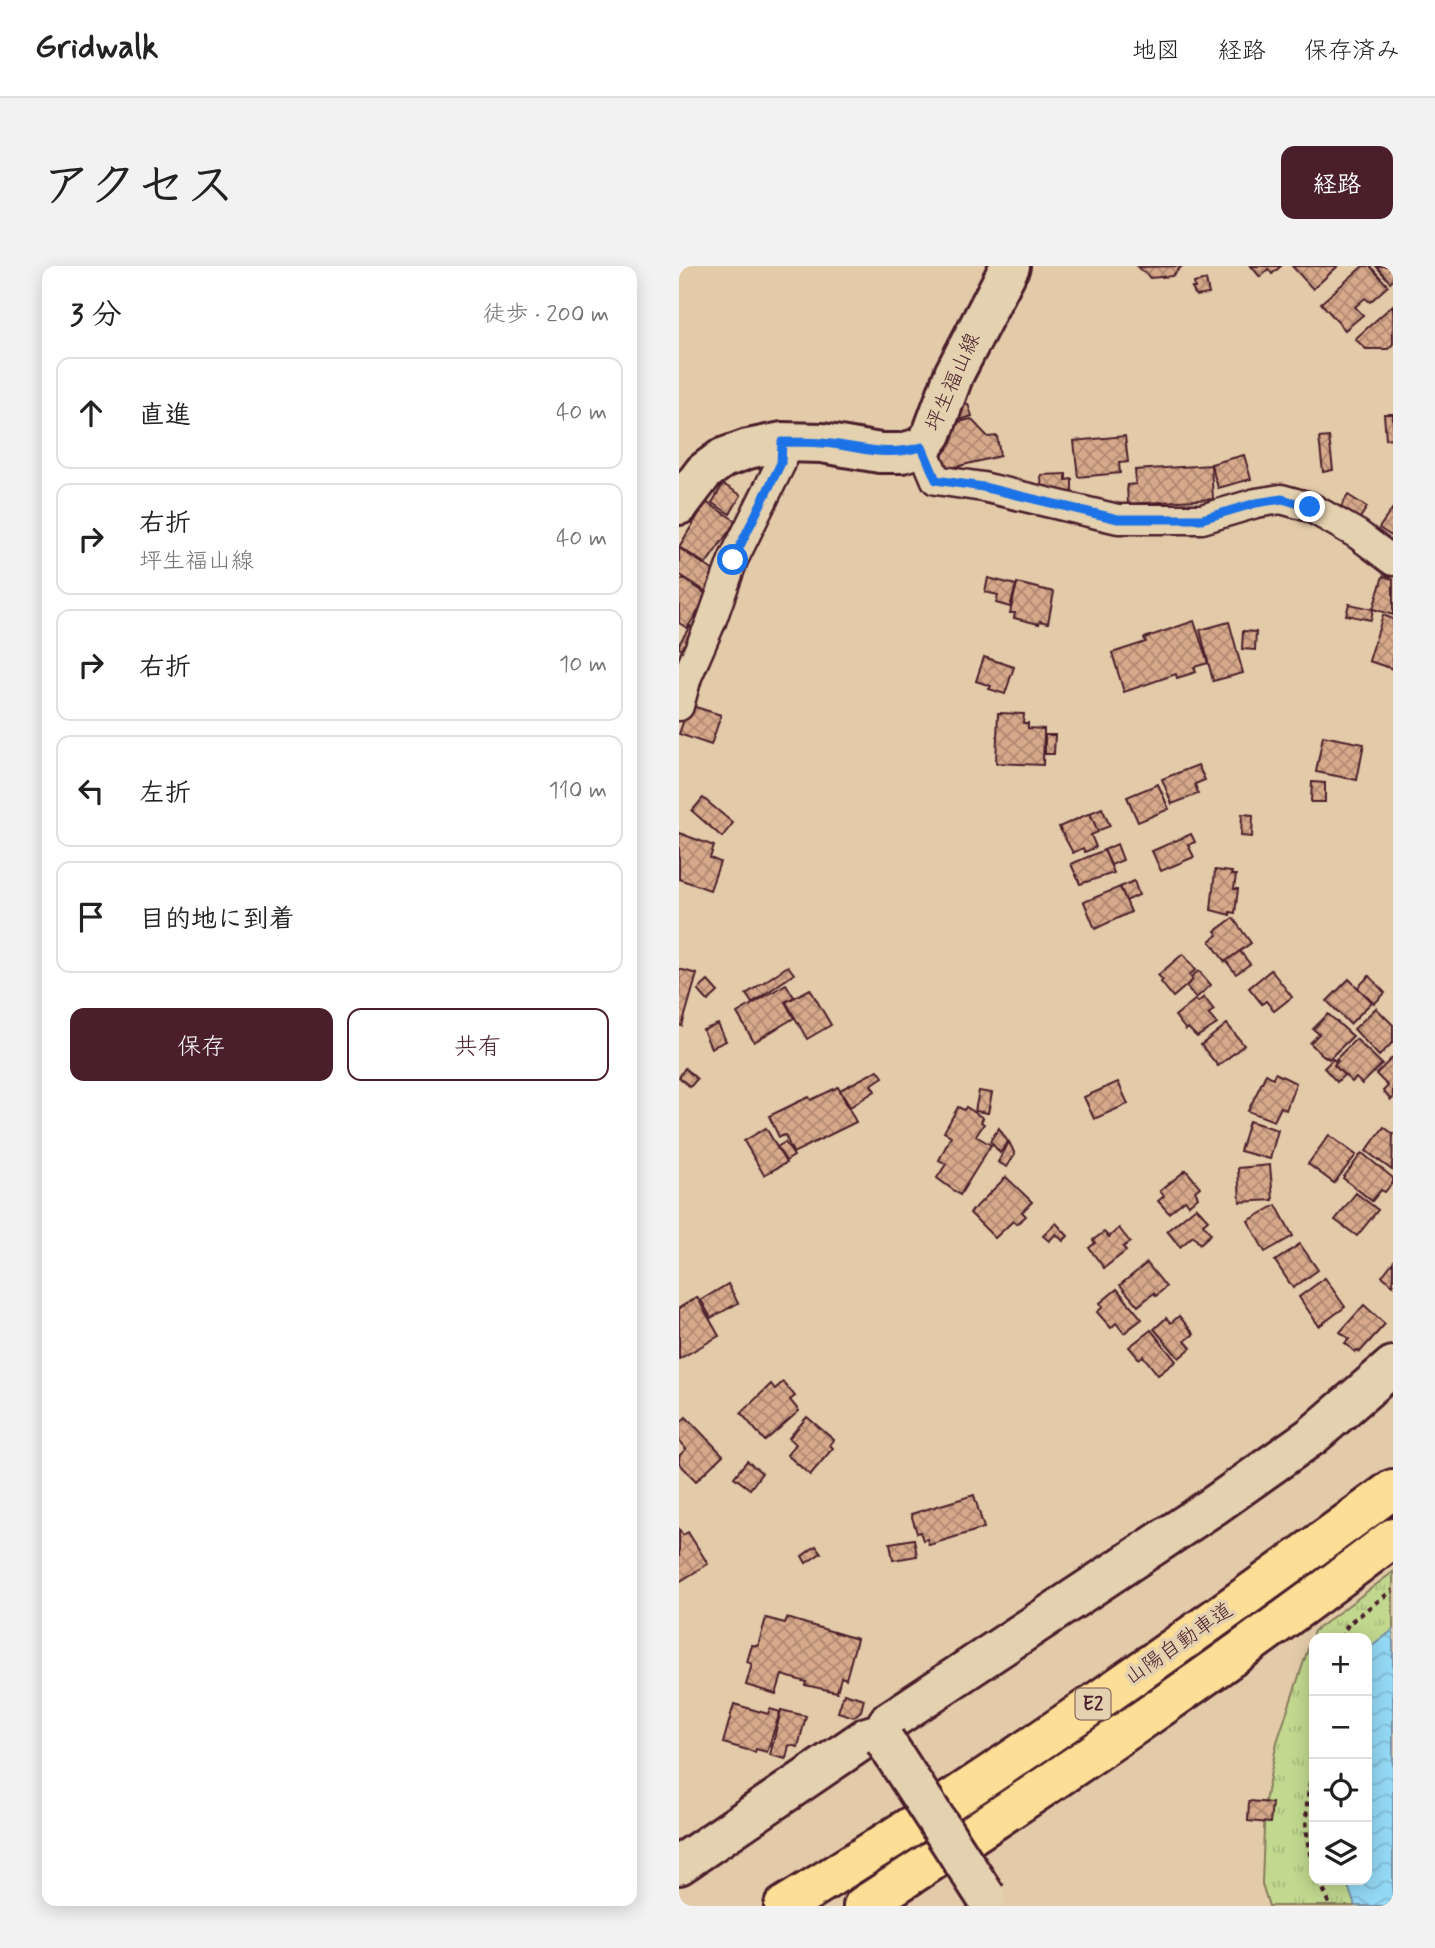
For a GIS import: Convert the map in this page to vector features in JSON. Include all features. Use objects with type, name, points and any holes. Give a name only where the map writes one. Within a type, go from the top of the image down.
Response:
[{"type":"highway","name":"山陽自動車道","points":[[785,1906],[998,1770],[1263,1585],[1393,1489]]},
{"type":"highway","name":"山陽自動車道","points":[[863,1906],[998,1819],[1146,1718],[1288,1618],[1393,1538]]},
{"type":"street","name":"坪生福山線","points":[[683,492],[723,458],[748,449],[782,442],[822,443],[880,453],[902,453],[922,447],[932,434],[954,374],[1010,266]]},
{"type":"street","points":[[679,706],[683,673],[711,622],[733,560],[781,463],[782,442]]},
{"type":"street","points":[[922,447],[936,480],[983,487],[1118,519],[1202,519],[1256,503],[1282,499],[1310,507],[1357,534],[1393,561]]},
{"type":"street","points":[[988,1902],[884,1736],[888,1722],[1212,1507],[1312,1436],[1393,1366]]},
{"type":"street","points":[[679,1865],[867,1737],[884,1736]]},
{"type":"path","points":[[1344,1633],[1348,1624],[1393,1590]]},
{"type":"path","points":[[1309,1785],[1305,1803],[1309,1852]]},
{"type":"path","points":[[1321,1885],[1330,1906]]},
{"type":"green space","points":[[1393,1572],[1393,1906],[1269,1906],[1262,1884],[1265,1801],[1277,1742],[1309,1646],[1309,1885],[1372,1885],[1372,1633],[1313,1633]]},
{"type":"water","points":[[1393,1630],[1393,1906],[1355,1906],[1348,1885],[1372,1885],[1372,1646]]},
{"type":"building","points":[[1182,266],[1172,276],[1150,278],[1138,267]]},
{"type":"building","points":[[1251,266],[1281,266],[1272,274],[1268,269],[1260,277]]},
{"type":"building","points":[[1292,266],[1338,266],[1313,289]]},
{"type":"building","points":[[1363,266],[1370,266],[1388,286],[1370,302],[1365,298],[1355,307],[1363,315],[1345,330],[1321,303]]},
{"type":"building","points":[[1376,266],[1393,266],[1393,279],[1390,282]]},
{"type":"building","points":[[1206,280],[1209,294],[1196,296],[1192,288],[1195,288],[1194,283]]},
{"type":"building","points":[[1393,305],[1393,344],[1388,349],[1366,349],[1355,339]]},
{"type":"building","points":[[968,404],[972,416],[957,421],[954,408]]},
{"type":"building","points":[[1384,414],[1393,414],[1393,438],[1386,439]]},
{"type":"building","points":[[971,419],[988,437],[997,436],[1000,456],[955,467],[956,471],[947,474],[940,450],[947,425]]},
{"type":"building","points":[[1125,436],[1128,462],[1119,463],[1120,473],[1078,477],[1074,441]]},
{"type":"building","points":[[1329,437],[1333,470],[1323,472],[1319,438]]},
{"type":"building","points":[[1244,455],[1251,479],[1218,488],[1211,464]]},
{"type":"building","points":[[1211,465],[1213,499],[1128,504],[1127,485],[1136,484],[1135,470]]},
{"type":"building","points":[[1066,474],[1066,480],[1072,479],[1072,493],[1042,494],[1041,475]]},
{"type":"building","points":[[723,484],[741,495],[730,514],[712,503]]},
{"type":"building","points":[[1348,495],[1367,507],[1355,526],[1336,515]]},
{"type":"building","points":[[706,502],[736,521],[706,564],[679,547]]},
{"type":"building","points":[[1393,508],[1393,537],[1379,528]]},
{"type":"building","points":[[679,548],[717,573],[705,591],[679,574]]},
{"type":"building","points":[[1383,576],[1393,579],[1393,615],[1373,609]]},
{"type":"building","points":[[683,578],[712,598],[705,609],[701,607],[687,628],[679,623],[679,583]]},
{"type":"building","points":[[988,578],[1016,585],[1010,607],[996,603],[998,595],[985,592]]},
{"type":"building","points":[[1017,583],[1054,592],[1048,623],[1040,621],[1039,624],[1014,618],[1015,613],[1010,613]]},
{"type":"building","points":[[1349,604],[1373,609],[1371,620],[1346,615]]},
{"type":"building","points":[[1383,615],[1393,619],[1393,669],[1369,661]]},
{"type":"building","points":[[1194,621],[1208,663],[1194,667],[1196,672],[1177,678],[1176,674],[1124,692],[1112,653],[1146,642],[1144,638]]},
{"type":"building","points":[[1229,622],[1243,673],[1213,681],[1200,630]]},
{"type":"building","points":[[690,626],[699,633],[687,653],[679,648],[679,644]]},
{"type":"building","points":[[1243,631],[1256,632],[1255,650],[1242,649]]},
{"type":"building","points":[[984,657],[1014,667],[1005,694],[976,681]]},
{"type":"building","points":[[689,705],[721,715],[711,745],[679,734]]},
{"type":"building","points":[[998,713],[1024,714],[1023,723],[1028,723],[1028,728],[1044,729],[1043,765],[996,763]]},
{"type":"building","points":[[1045,735],[1055,735],[1054,754],[1045,754]]},
{"type":"building","points":[[1323,736],[1364,744],[1357,780],[1316,772]]},
{"type":"building","points":[[1198,765],[1205,780],[1195,784],[1198,794],[1172,804],[1162,779]]},
{"type":"building","points":[[1312,782],[1325,783],[1325,802],[1311,802]]},
{"type":"building","points":[[1158,784],[1169,809],[1138,822],[1127,797]]},
{"type":"building","points":[[703,798],[733,823],[722,837],[692,811]]},
{"type":"building","points":[[1102,808],[1110,826],[1097,831],[1090,813]]},
{"type":"building","points":[[1090,813],[1098,832],[1091,835],[1096,847],[1085,852],[1083,848],[1073,853],[1059,827]]},
{"type":"building","points":[[1242,814],[1253,815],[1252,837],[1241,836]]},
{"type":"building","points":[[679,833],[714,846],[710,858],[720,862],[710,890],[679,879]]},
{"type":"building","points":[[1191,834],[1195,842],[1188,845],[1194,857],[1161,871],[1152,851]]},
{"type":"building","points":[[1117,844],[1123,860],[1111,865],[1104,850]]},
{"type":"building","points":[[1104,850],[1114,873],[1080,884],[1071,864]]},
{"type":"building","points":[[1215,870],[1236,875],[1234,889],[1238,889],[1235,913],[1230,912],[1230,915],[1211,910]]},
{"type":"building","points":[[1134,881],[1139,895],[1126,901],[1120,887]]},
{"type":"building","points":[[1120,887],[1131,912],[1095,929],[1084,902]]},
{"type":"building","points":[[1233,918],[1251,943],[1225,962],[1210,941],[1218,935],[1215,931]]},
{"type":"building","points":[[1240,951],[1250,964],[1236,974],[1226,961]]},
{"type":"building","points":[[1183,954],[1196,970],[1189,975],[1193,980],[1173,997],[1158,975]]},
{"type":"building","points":[[788,966],[794,974],[752,1003],[746,994]]},
{"type":"building","points":[[679,969],[697,974],[682,1026],[679,1025]]},
{"type":"building","points":[[1271,970],[1292,997],[1274,1011],[1266,1001],[1262,1004],[1249,988]]},
{"type":"building","points":[[1199,971],[1211,985],[1196,998],[1186,986],[1193,980],[1191,977]]},
{"type":"building","points":[[1369,976],[1385,993],[1374,1004],[1357,988]]},
{"type":"building","points":[[1349,979],[1372,1002],[1350,1024],[1327,1001]]},
{"type":"building","points":[[708,981],[718,992],[708,1001],[698,990]]},
{"type":"building","points":[[786,984],[794,997],[785,1002],[794,1018],[754,1042],[737,1013]]},
{"type":"building","points":[[810,989],[831,1025],[807,1039],[786,1002]]},
{"type":"building","points":[[1204,997],[1214,1010],[1208,1014],[1217,1024],[1197,1037],[1188,1028],[1186,1030],[1175,1016],[1196,999],[1198,1002]]},
{"type":"building","points":[[1376,1008],[1393,1025],[1393,1042],[1379,1056],[1354,1029]]},
{"type":"building","points":[[1328,1014],[1353,1036],[1329,1059],[1310,1043],[1319,1034],[1313,1029]]},
{"type":"building","points":[[718,1024],[726,1041],[711,1048],[703,1030]]},
{"type":"building","points":[[1227,1024],[1244,1045],[1218,1066],[1201,1045]]},
{"type":"building","points":[[1356,1039],[1382,1064],[1362,1084],[1356,1078],[1352,1082],[1334,1065],[1338,1061],[1336,1059]]},
{"type":"building","points":[[1393,1057],[1391,1100],[1383,1091],[1388,1086],[1376,1074]]},
{"type":"building","points":[[1333,1059],[1336,1062],[1334,1065],[1344,1075],[1337,1082],[1324,1068]]},
{"type":"building","points":[[685,1068],[697,1079],[690,1087],[679,1077]]},
{"type":"building","points":[[878,1070],[883,1077],[871,1085],[875,1091],[850,1107],[840,1090]]},
{"type":"building","points":[[1275,1073],[1296,1083],[1286,1110],[1281,1107],[1274,1121],[1248,1111],[1266,1074],[1273,1078]]},
{"type":"building","points":[[1118,1082],[1128,1104],[1094,1119],[1084,1097]]},
{"type":"building","points":[[838,1087],[856,1122],[793,1153],[785,1135],[779,1137],[769,1116]]},
{"type":"building","points":[[979,1091],[992,1093],[988,1113],[975,1111]]},
{"type":"building","points":[[958,1107],[964,1110],[966,1107],[983,1118],[981,1122],[984,1124],[976,1136],[991,1145],[960,1195],[937,1178],[946,1164],[939,1160],[951,1136],[944,1132]]},
{"type":"building","points":[[1249,1121],[1278,1130],[1270,1159],[1240,1151]]},
{"type":"building","points":[[1384,1127],[1393,1134],[1392,1170],[1366,1151]]},
{"type":"building","points":[[766,1128],[786,1163],[764,1175],[744,1141]]},
{"type":"building","points":[[999,1128],[1008,1142],[1000,1153],[990,1141]]},
{"type":"building","points":[[1329,1135],[1356,1155],[1334,1183],[1308,1164]]},
{"type":"building","points":[[785,1142],[794,1156],[786,1161],[777,1147]]},
{"type":"building","points":[[1009,1142],[1015,1154],[1007,1167],[998,1162]]},
{"type":"building","points":[[1362,1153],[1393,1178],[1385,1192],[1381,1190],[1372,1201],[1343,1178]]},
{"type":"building","points":[[1270,1165],[1273,1200],[1240,1202],[1238,1168]]},
{"type":"building","points":[[1186,1170],[1200,1187],[1195,1191],[1198,1197],[1189,1205],[1185,1200],[1169,1213],[1158,1201],[1164,1196],[1160,1191]]},
{"type":"building","points":[[1006,1177],[1032,1202],[1022,1212],[1026,1216],[1017,1224],[1013,1221],[995,1238],[970,1213]]},
{"type":"building","points":[[1356,1193],[1378,1210],[1357,1236],[1335,1220]]},
{"type":"building","points":[[1276,1205],[1293,1236],[1265,1252],[1248,1221]]},
{"type":"building","points":[[1196,1207],[1208,1220],[1203,1224],[1211,1234],[1200,1244],[1193,1236],[1180,1247],[1167,1231]]},
{"type":"building","points":[[1056,1223],[1068,1236],[1063,1241],[1056,1234],[1049,1241],[1043,1236]]},
{"type":"building","points":[[1119,1228],[1130,1242],[1123,1247],[1126,1251],[1104,1268],[1089,1248],[1095,1243],[1093,1240],[1104,1232],[1109,1237]]},
{"type":"building","points":[[1300,1244],[1318,1270],[1293,1288],[1275,1261]]},
{"type":"building","points":[[1393,1262],[1393,1285],[1382,1276]]},
{"type":"building","points":[[1147,1263],[1166,1287],[1138,1306],[1120,1285]]},
{"type":"building","points":[[1325,1278],[1345,1307],[1319,1326],[1299,1297]]},
{"type":"building","points":[[728,1284],[738,1303],[711,1318],[701,1300]]},
{"type":"building","points":[[1117,1289],[1142,1319],[1124,1333],[1116,1323],[1111,1328],[1097,1312],[1103,1307],[1100,1303]]},
{"type":"building","points":[[697,1297],[719,1336],[679,1359],[679,1308]]},
{"type":"building","points":[[1364,1305],[1385,1324],[1360,1352],[1355,1352],[1345,1343],[1349,1339],[1340,1332]]},
{"type":"building","points":[[1179,1316],[1194,1334],[1185,1341],[1191,1348],[1179,1358],[1154,1329],[1166,1318],[1171,1323]]},
{"type":"building","points":[[1151,1330],[1176,1361],[1158,1375],[1143,1356],[1139,1359],[1129,1347]]},
{"type":"building","points":[[783,1382],[795,1396],[790,1400],[799,1411],[765,1441],[741,1413],[771,1384],[775,1389]]},
{"type":"building","points":[[686,1417],[723,1455],[696,1481],[679,1463],[679,1456],[686,1449],[679,1441],[679,1424]]},
{"type":"building","points":[[807,1417],[834,1440],[830,1445],[833,1448],[810,1475],[787,1455],[796,1444],[789,1438]]},
{"type":"building","points":[[747,1461],[762,1473],[750,1489],[734,1477]]},
{"type":"building","points":[[974,1495],[984,1528],[929,1545],[920,1532],[917,1533],[911,1514]]},
{"type":"building","points":[[679,1529],[683,1535],[688,1532],[708,1564],[679,1582]]},
{"type":"building","points":[[914,1539],[917,1556],[893,1560],[890,1543]]},
{"type":"building","points":[[816,1546],[821,1553],[806,1563],[802,1556]]},
{"type":"building","points":[[766,1618],[785,1623],[787,1618],[857,1639],[846,1679],[841,1677],[837,1692],[805,1685],[806,1682],[782,1675],[776,1694],[746,1685],[752,1664],[747,1662],[752,1645],[758,1646]]},
{"type":"building","points":[[844,1693],[864,1699],[861,1711],[854,1717],[838,1712]]},
{"type":"building","points":[[734,1704],[768,1714],[770,1709],[780,1712],[767,1752],[756,1749],[755,1752],[723,1743]]},
{"type":"building","points":[[781,1710],[806,1716],[798,1747],[789,1745],[786,1759],[770,1755]]},
{"type":"building","points":[[1249,1801],[1272,1803],[1270,1823],[1248,1821]]},
{"type":"route","points":[[733,560],[781,463],[782,442],[822,443],[880,453],[902,453],[922,447],[936,480],[983,487],[1118,519],[1202,519],[1256,503],[1282,499],[1310,507]]}]
